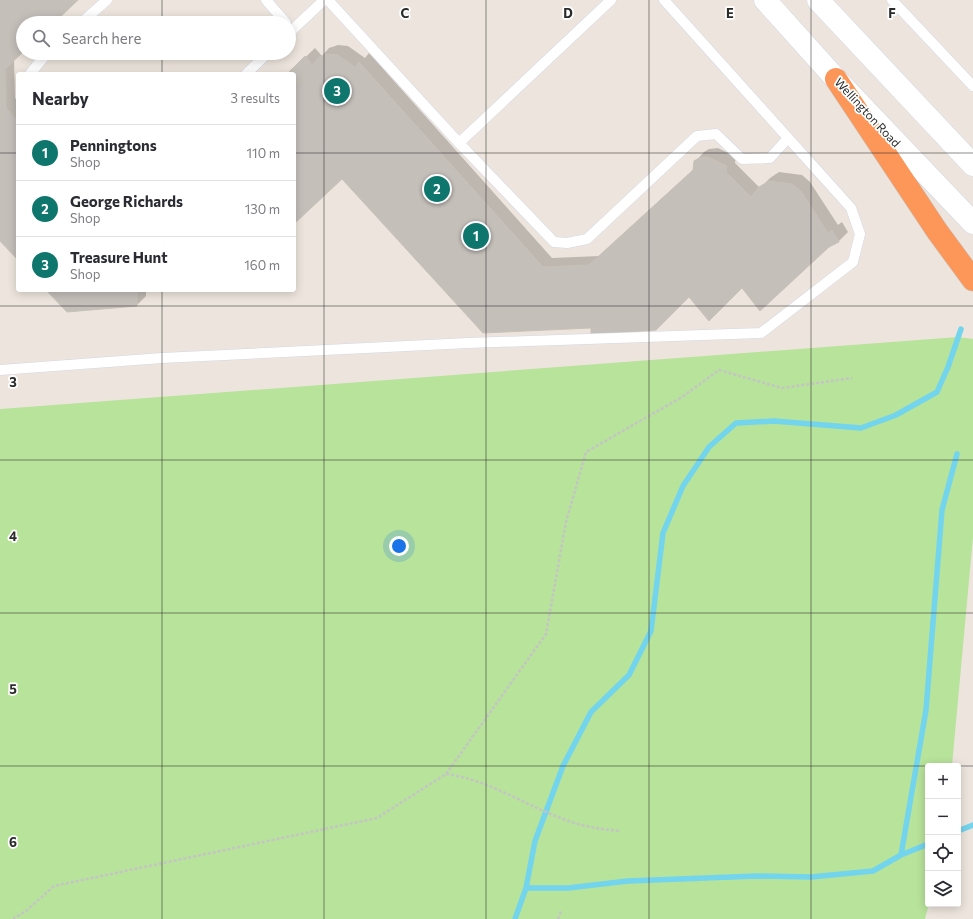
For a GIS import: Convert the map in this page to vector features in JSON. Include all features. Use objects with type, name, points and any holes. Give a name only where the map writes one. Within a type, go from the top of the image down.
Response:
[{"type":"highway","points":[[836,79],[937,231],[973,280]]},
{"type":"main road","name":"Wellington Road","points":[[765,0],[836,79],[973,223]]},
{"type":"main road","points":[[818,0],[973,165]]},
{"type":"lane","points":[[89,16],[107,0]]},
{"type":"lane","points":[[266,0],[279,16]]},
{"type":"lane","points":[[296,22],[324,0]]},
{"type":"lane","points":[[328,0],[459,143],[554,242],[567,243],[587,239],[697,136],[716,134],[742,160],[770,158],[788,138]]},
{"type":"lane","points":[[459,143],[611,0]]},
{"type":"lane","points":[[0,370],[162,358],[468,343],[761,333],[853,262],[860,234],[851,208],[664,0]]},
{"type":"lane","points":[[892,0],[973,86]]},
{"type":"lane","points":[[32,72],[41,60]]},
{"type":"lane","points":[[248,72],[261,60]]},
{"type":"path","points":[[13,919],[26,911],[54,886],[377,818],[446,774],[546,634],[566,522],[586,452],[682,397],[719,370],[782,388],[852,378]]},
{"type":"path","points":[[446,774],[461,776],[516,796],[565,820],[591,828],[620,831]]},
{"type":"path","points":[[558,919],[561,911]]},
{"type":"green space","points":[[958,337],[973,339],[973,537],[952,763],[925,763],[925,907],[928,907],[925,919],[0,919],[0,409]]},
{"type":"building","points":[[0,0],[78,0],[61,16],[16,16],[16,59],[5,69],[6,108],[16,119],[16,258],[0,241]]},
{"type":"building","points":[[327,54],[338,55],[355,67],[359,62],[543,267],[589,265],[693,170],[694,161],[699,158],[708,157],[727,166],[726,172],[751,197],[759,187],[769,181],[792,184],[801,191],[828,233],[832,230],[839,242],[829,247],[760,311],[742,288],[709,321],[689,297],[656,330],[591,335],[591,328],[483,333],[342,179],[296,222],[296,72],[289,72],[305,56],[312,65],[319,57]]},
{"type":"building","points":[[48,292],[137,292],[137,306],[67,312]]},
{"type":"waterway","points":[[515,919],[526,888],[535,841],[563,766],[591,712],[629,675],[651,631],[663,533],[683,486],[709,447],[736,423],[774,421],[861,428],[896,415],[937,392],[948,367],[961,329]]},
{"type":"waterway","points":[[901,855],[926,710],[942,510],[957,454]]},
{"type":"waterway","points":[[961,830],[973,825]]},
{"type":"waterway","points":[[526,888],[568,888],[628,881],[757,876],[811,877],[873,871],[901,855],[925,845]]},
{"type":"place","name":"Treasure Hunt","points":[[337,91]]},
{"type":"place","name":"George Richards","points":[[437,189]]},
{"type":"place","name":"Penningtons","points":[[476,236]]}]
